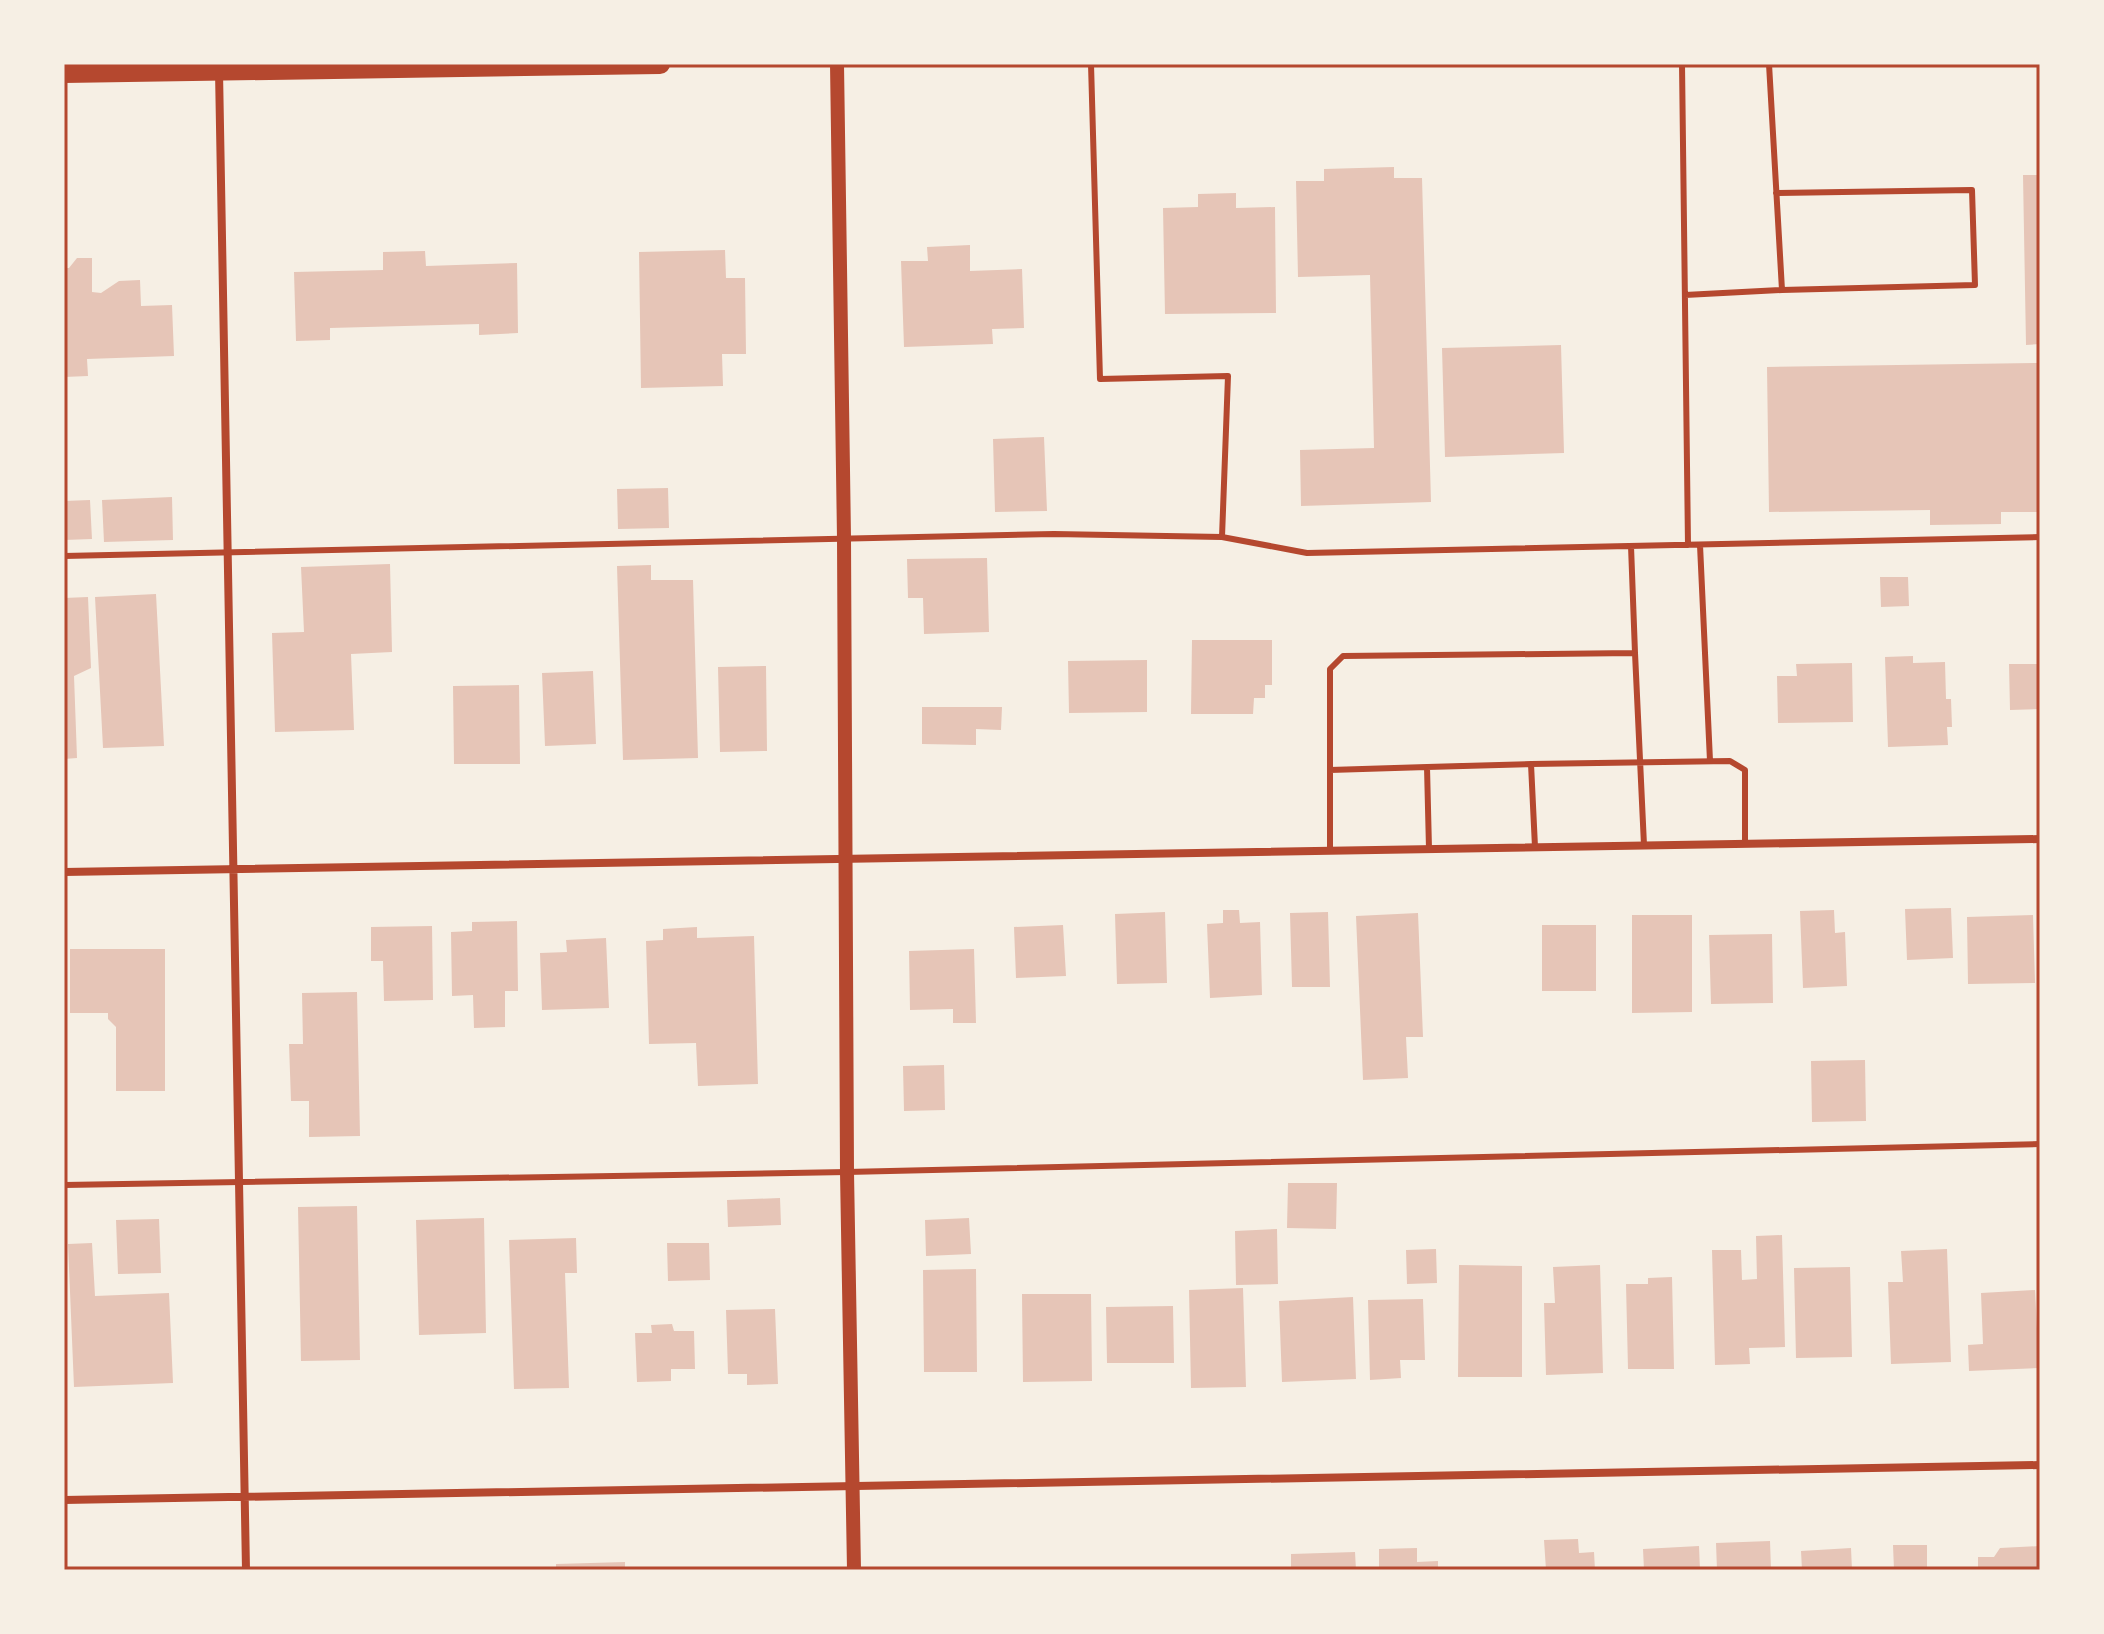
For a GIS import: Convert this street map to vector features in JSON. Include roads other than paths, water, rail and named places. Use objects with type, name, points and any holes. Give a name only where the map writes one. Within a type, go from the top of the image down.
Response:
[{"type":"main road","points":[[64,73],[660,64]]},
{"type":"street","points":[[837,64],[844,538],[847,1172],[854,1570]]},
{"type":"street","points":[[219,71],[246,1570]]},
{"type":"street","points":[[64,872],[2040,839]]},
{"type":"street","points":[[64,1500],[2040,1465]]},
{"type":"lane","points":[[1091,64],[1100,379],[1228,376],[1222,537]]},
{"type":"lane","points":[[1682,64],[1688,545]]},
{"type":"lane","points":[[1769,64],[1782,290]]},
{"type":"lane","points":[[1685,295],[1975,285],[1972,190],[1776,193]]},
{"type":"lane","points":[[64,556],[1054,534],[1222,537],[1307,553],[2040,537]]},
{"type":"lane","points":[[1700,545],[1710,761]]},
{"type":"lane","points":[[1631,546],[1644,845]]},
{"type":"lane","points":[[1330,851],[1330,669],[1343,656],[1635,653]]},
{"type":"lane","points":[[1330,770],[1730,761],[1745,770],[1745,844]]},
{"type":"lane","points":[[1531,764],[1535,847]]},
{"type":"lane","points":[[1427,767],[1429,849]]},
{"type":"lane","points":[[64,1185],[847,1172],[2040,1144]]}]
